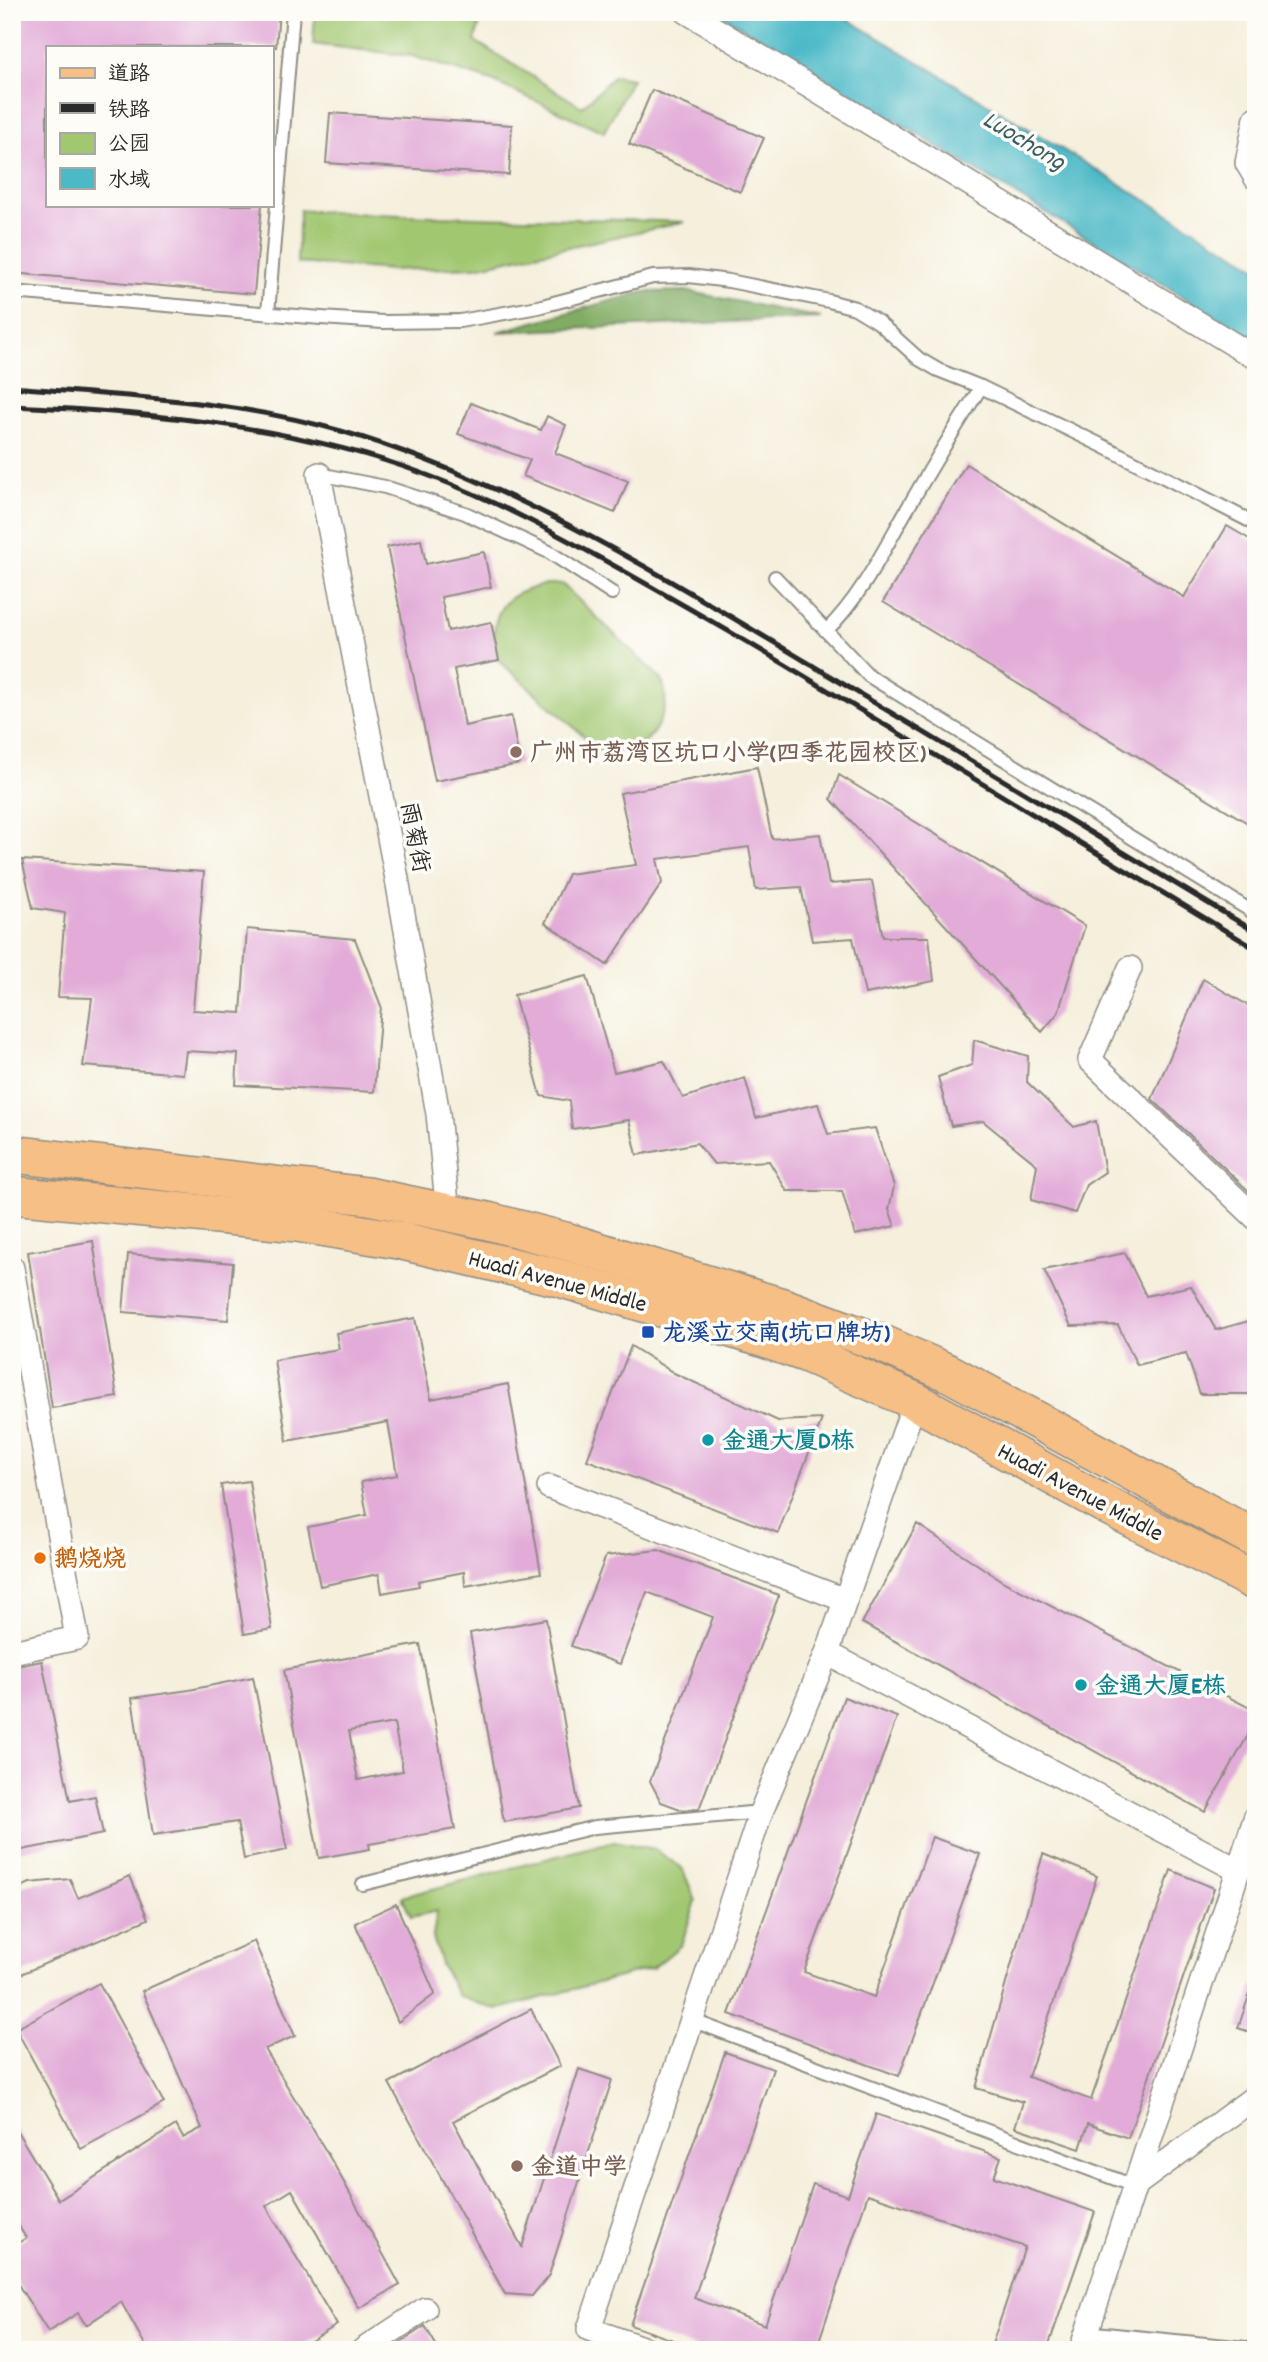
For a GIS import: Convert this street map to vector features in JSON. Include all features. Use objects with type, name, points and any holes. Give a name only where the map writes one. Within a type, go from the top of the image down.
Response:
[{"type":"main road","name":"Huadi Avenue Middle","points":[[12,1153],[369,1196],[488,1221],[565,1241],[786,1308],[883,1344],[951,1374],[1256,1539]]},
{"type":"main road","name":"Huadi Avenue Middle","points":[[12,1195],[297,1223],[398,1240],[556,1277],[762,1338],[805,1353],[915,1401],[1102,1503],[1256,1582]]},
{"type":"street","points":[[687,12],[1256,358]]},
{"type":"street","points":[[1256,118],[1247,163],[1256,178]]},
{"type":"street","name":"雨菊街","points":[[319,474],[397,878],[434,1087],[448,1213]]},
{"type":"street","points":[[1130,968],[1090,1060],[1256,1217]]},
{"type":"street","points":[[12,1268],[77,1638],[12,1652]]},
{"type":"street","points":[[648,2350],[589,2329],[761,1812],[827,1653],[915,1401]]},
{"type":"street","points":[[549,1487],[845,1600]]},
{"type":"street","points":[[827,1653],[1238,1870]]},
{"type":"street","points":[[1083,2341],[1256,1816]]},
{"type":"street","points":[[1134,2186],[1256,2096]]},
{"type":"street","points":[[363,2350],[425,2309]]},
{"type":"lane","points":[[268,313],[293,12]]},
{"type":"lane","points":[[12,292],[383,322],[460,321],[538,307],[653,277],[689,276],[795,294],[855,308],[878,322],[919,359],[938,370],[981,387],[1256,524]]},
{"type":"lane","points":[[825,631],[844,614],[867,579],[981,387]]},
{"type":"lane","points":[[319,474],[385,487],[465,513],[549,552],[612,593]]},
{"type":"lane","points":[[775,577],[869,676],[1256,914]]},
{"type":"lane","points":[[363,1884],[595,1827],[761,1812]]},
{"type":"lane","points":[[691,2020],[1134,2186]]},
{"type":"lane","points":[[1083,2341],[1256,2349]]},
{"type":"green space","points":[[315,12],[483,12],[475,41],[582,107],[614,76],[632,79],[604,132],[492,81],[412,56],[313,44]]},
{"type":"green space","points":[[300,210],[685,222],[475,267],[393,270],[297,263]]},
{"type":"green space","points":[[686,291],[821,318],[497,332],[643,292]]},
{"type":"green space","points":[[547,584],[562,584],[662,680],[665,699],[663,713],[651,735],[639,746],[603,753],[498,660],[495,630],[501,608],[513,596]]},
{"type":"green space","points":[[614,1841],[654,1849],[682,1868],[696,1901],[681,1945],[653,1968],[496,2010],[458,1996],[441,1964],[433,1937],[437,1911],[411,1917],[402,1897]]},
{"type":"water","name":"Luochong","points":[[717,12],[836,12],[1256,267],[1256,341]]},
{"type":"building","points":[[12,12],[279,12],[276,47],[46,46],[46,206],[262,206],[254,294],[12,273]]},
{"type":"building","points":[[652,90],[764,138],[740,192],[629,144]]},
{"type":"building","points":[[330,113],[512,125],[509,175],[326,163]]},
{"type":"building","points":[[471,403],[541,430],[547,416],[566,425],[555,453],[628,481],[615,513],[523,476],[530,460],[458,434]]},
{"type":"building","points":[[966,464],[1184,597],[1227,526],[1256,543],[1256,828],[883,602]]},
{"type":"building","points":[[421,540],[426,564],[484,552],[491,587],[441,597],[448,631],[491,622],[499,660],[454,669],[465,726],[511,716],[520,764],[435,781],[387,547]]},
{"type":"building","points":[[757,767],[772,839],[820,834],[829,884],[872,881],[883,937],[929,937],[934,981],[865,994],[853,938],[812,941],[801,887],[756,890],[749,847],[657,859],[662,883],[607,965],[545,923],[568,874],[636,865],[620,793]]},
{"type":"building","points":[[839,775],[1085,926],[1058,1013],[1042,1032],[831,799]]},
{"type":"building","points":[[22,860],[204,872],[193,1010],[241,1013],[247,929],[355,939],[381,1006],[374,1092],[236,1085],[238,1054],[186,1051],[183,1074],[83,1066],[92,998],[58,997],[65,913],[33,908]]},
{"type":"building","points":[[587,976],[614,1072],[664,1061],[683,1098],[745,1078],[756,1118],[818,1104],[828,1134],[875,1128],[894,1186],[889,1209],[895,1226],[855,1235],[842,1191],[787,1191],[769,1161],[714,1164],[697,1143],[637,1155],[629,1120],[572,1129],[569,1101],[541,1096],[514,995]]},
{"type":"building","points":[[1203,979],[1256,1010],[1256,1198],[1152,1099]]},
{"type":"building","points":[[974,1040],[1028,1056],[1027,1082],[1074,1127],[1096,1121],[1105,1172],[1086,1185],[1075,1213],[1031,1200],[1037,1165],[983,1121],[951,1126],[938,1077],[972,1065]]},
{"type":"building","points":[[93,1241],[117,1397],[52,1408],[28,1252]]},
{"type":"building","points":[[1125,1253],[1146,1296],[1191,1286],[1216,1330],[1256,1319],[1256,1394],[1200,1394],[1186,1353],[1137,1365],[1118,1325],[1071,1326],[1044,1270]]},
{"type":"building","points":[[128,1254],[233,1263],[228,1320],[123,1312]]},
{"type":"building","points":[[415,1318],[431,1399],[508,1384],[541,1573],[465,1586],[464,1572],[418,1581],[419,1586],[382,1593],[379,1574],[320,1586],[308,1527],[367,1515],[361,1482],[397,1475],[388,1422],[287,1441],[274,1360],[339,1349],[336,1333]]},
{"type":"building","points":[[631,1346],[674,1373],[778,1421],[822,1419],[778,1533],[587,1460]]},
{"type":"building","points":[[249,1481],[272,1629],[244,1634],[221,1485]]},
{"type":"building","points":[[917,1524],[1002,1581],[1256,1711],[1256,1721],[1205,1812],[862,1623]]},
{"type":"building","points":[[658,1550],[779,1595],[699,1809],[683,1810],[661,1802],[650,1781],[713,1617],[647,1592],[620,1664],[571,1646],[606,1556]]},
{"type":"building","points":[[546,1619],[579,1808],[504,1822],[470,1633]]},
{"type":"building","points":[[420,1644],[455,1829],[369,1844],[370,1849],[319,1858],[284,1670]],"holes":[[[394,1723],[403,1771],[358,1780],[349,1731]]]},
{"type":"building","points":[[42,1661],[70,1801],[95,1796],[103,1834],[12,1852],[12,1667]]},
{"type":"building","points":[[253,1677],[287,1850],[244,1859],[237,1822],[153,1835],[132,1698]]},
{"type":"building","points":[[844,1697],[897,1717],[804,1972],[874,1997],[932,1837],[980,1854],[899,2076],[729,2014]]},
{"type":"building","points":[[1043,1854],[1097,1876],[1028,2077],[1091,2100],[1171,1870],[1214,1888],[1128,2138],[1088,2124],[1080,2149],[1015,2127],[1023,2102],[976,2088]]},
{"type":"building","points":[[130,1876],[148,1919],[12,1978],[12,1891],[30,1883],[70,1879],[78,1898]]},
{"type":"building","points":[[396,1904],[435,1994],[398,2022],[355,1923]]},
{"type":"building","points":[[254,1941],[295,2036],[265,2049],[336,2168],[400,2285],[359,2308],[292,2190],[266,2206],[337,2325],[296,2350],[148,2350],[121,2302],[86,2325],[78,2313],[48,2332],[12,2275],[12,2247],[26,2238],[12,2215],[12,2123],[59,2200],[176,2125],[183,2138],[202,2128],[142,1991]]},
{"type":"building","points":[[99,1983],[164,2103],[81,2149],[16,2029]]},
{"type":"building","points":[[1253,1984],[1256,1985],[1256,2034],[1238,2028]]},
{"type":"building","points":[[531,2009],[560,2066],[453,2121],[522,2247],[579,2069],[612,2080],[549,2275],[532,2296],[505,2294],[389,2083]]},
{"type":"building","points":[[725,2052],[773,2069],[694,2298],[765,2325],[813,2184],[848,2196],[876,2114],[1001,2157],[994,2177],[1095,2212],[1047,2350],[990,2350],[1025,2247],[868,2194],[816,2350],[701,2350],[630,2325]]},
{"type":"building","points":[[425,2326],[439,2350],[389,2350]]},
{"type":"railway","points":[[12,387],[178,401],[260,412],[341,431],[403,451],[463,475],[580,531],[693,594],[1256,932]]},
{"type":"railway","points":[[12,406],[117,412],[275,433],[377,458],[477,495],[573,543],[732,633],[1256,949]]},
{"type":"place","name":"广州市荔湾区坑口小学(四季花园校区)","points":[[516,752]]},
{"type":"place","name":"龙溪立交南(坑口牌坊)","points":[[648,1332]]},
{"type":"place","name":"金通大厦D栋","points":[[708,1440]]},
{"type":"place","name":"鹅烧烧","points":[[40,1558]]},
{"type":"place","name":"金通大厦E栋","points":[[1081,1685]]},
{"type":"place","name":"金道中学","points":[[517,2166]]}]
